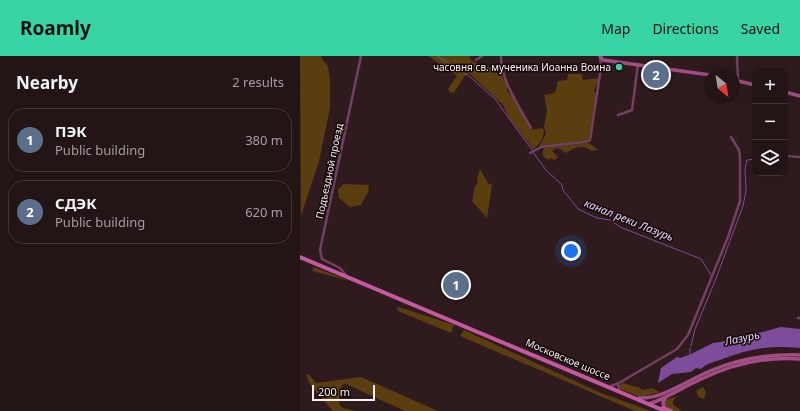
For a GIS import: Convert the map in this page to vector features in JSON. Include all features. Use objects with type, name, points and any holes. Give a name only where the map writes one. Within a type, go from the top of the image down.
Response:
[{"type":"main road","points":[[600,57],[704,74]]},
{"type":"main road","points":[[740,81],[752,84]]},
{"type":"main road","points":[[788,93],[800,96]]},
{"type":"main road","name":"Московское шоссе","points":[[300,257],[664,410],[671,411]]},
{"type":"main road","name":"Московское шоссе","points":[[459,323],[482,331],[619,389],[650,404]]},
{"type":"main road","points":[[639,398],[655,396],[678,388],[722,366],[751,358],[776,355],[800,355]]},
{"type":"main road","points":[[703,376],[752,362],[775,359],[800,359]]},
{"type":"main road","points":[[650,404],[678,388]]},
{"type":"main road","points":[[664,410],[663,401],[668,395]]},
{"type":"street","name":"Подъездной проезд","points":[[346,276],[340,268],[322,259],[320,250],[361,56]]},
{"type":"street","points":[[476,60],[482,56]]},
{"type":"street","points":[[501,56],[500,64],[505,78],[531,128]]},
{"type":"street","points":[[736,68],[737,56]]},
{"type":"street","points":[[530,153],[541,147],[585,142],[590,140],[601,67],[600,57]]},
{"type":"street","points":[[601,67],[606,58]]},
{"type":"street","points":[[618,115],[632,110],[638,64]]},
{"type":"street","points":[[610,386],[619,383],[677,350],[688,335],[726,243],[740,201],[740,158],[738,150],[731,137]]},
{"type":"street","points":[[788,156],[800,157]]},
{"type":"street","points":[[619,383],[619,389]]},
{"type":"shaded area","points":[[300,56],[321,56],[328,66],[330,80],[330,108],[319,161],[301,216]]},
{"type":"shaded area","points":[[428,56],[471,56],[469,58],[475,63],[486,67],[497,67],[507,85],[507,91],[515,99],[531,130],[542,128],[544,130],[540,143],[533,149],[508,116],[503,105],[469,73],[464,77],[454,93],[450,92],[448,89],[457,76]]},
{"type":"shaded area","points":[[568,74],[582,74],[583,80],[599,78],[594,91],[596,94],[589,138],[586,141],[539,147],[546,134],[544,127],[547,110],[544,95],[555,93],[558,81],[567,80]]},
{"type":"shaded area","points":[[589,143],[598,150],[591,151],[584,147],[578,147],[566,153],[558,148],[552,151],[558,157],[554,160],[550,158],[548,160],[543,156],[543,150],[545,148]]},
{"type":"shaded area","points":[[480,169],[488,183],[492,185],[487,218],[472,201],[475,186],[478,183],[477,179]]},
{"type":"shaded area","points":[[344,184],[369,185],[368,192],[361,205],[350,207],[339,198],[338,189]]},
{"type":"shaded area","points":[[314,267],[350,281],[312,271]]},
{"type":"shaded area","points":[[397,307],[454,325],[451,333],[398,311]]},
{"type":"shaded area","points":[[464,330],[601,393],[651,411],[635,411],[460,336]]},
{"type":"shaded area","points":[[308,374],[316,383],[361,377],[438,411],[405,411],[346,384],[342,385],[339,404],[343,408],[356,411],[333,411],[311,386],[306,375]]},
{"type":"shaded area","points":[[623,383],[642,390],[652,388],[660,392],[640,397],[620,389],[618,386]]},
{"type":"shaded area","points":[[703,387],[706,392],[704,399],[699,397],[696,391]]},
{"type":"shaded area","points":[[677,396],[673,401],[673,404],[681,411],[674,411],[665,407],[664,401]]},
{"type":"water","name":"Лазурь","points":[[781,327],[800,329],[800,348],[778,347],[740,353],[712,362],[701,369],[696,368],[691,372],[672,374],[658,383],[661,368],[677,357],[680,358],[691,354],[713,343],[733,340]]},
{"type":"waterway","name":"канал реки Лазурь","points":[[437,56],[469,76],[495,99],[532,150]]},
{"type":"waterway","name":"канал реки Лазурь","points":[[533,152],[546,170],[562,185],[563,190],[578,209],[597,218],[610,220],[620,227],[701,259],[711,275]]},
{"type":"waterway","points":[[691,346],[695,329],[743,206],[746,190],[745,168],[747,160],[752,159]]},
{"type":"waterway","name":"Лазурь","points":[[690,348],[690,355]]},
{"type":"place","name":"часовня св. мученика Иоанна Воина","points":[[619,67]]},
{"type":"place","name":"СДЭК","points":[[656,75]]},
{"type":"place","name":"ПЭК","points":[[456,285]]}]
